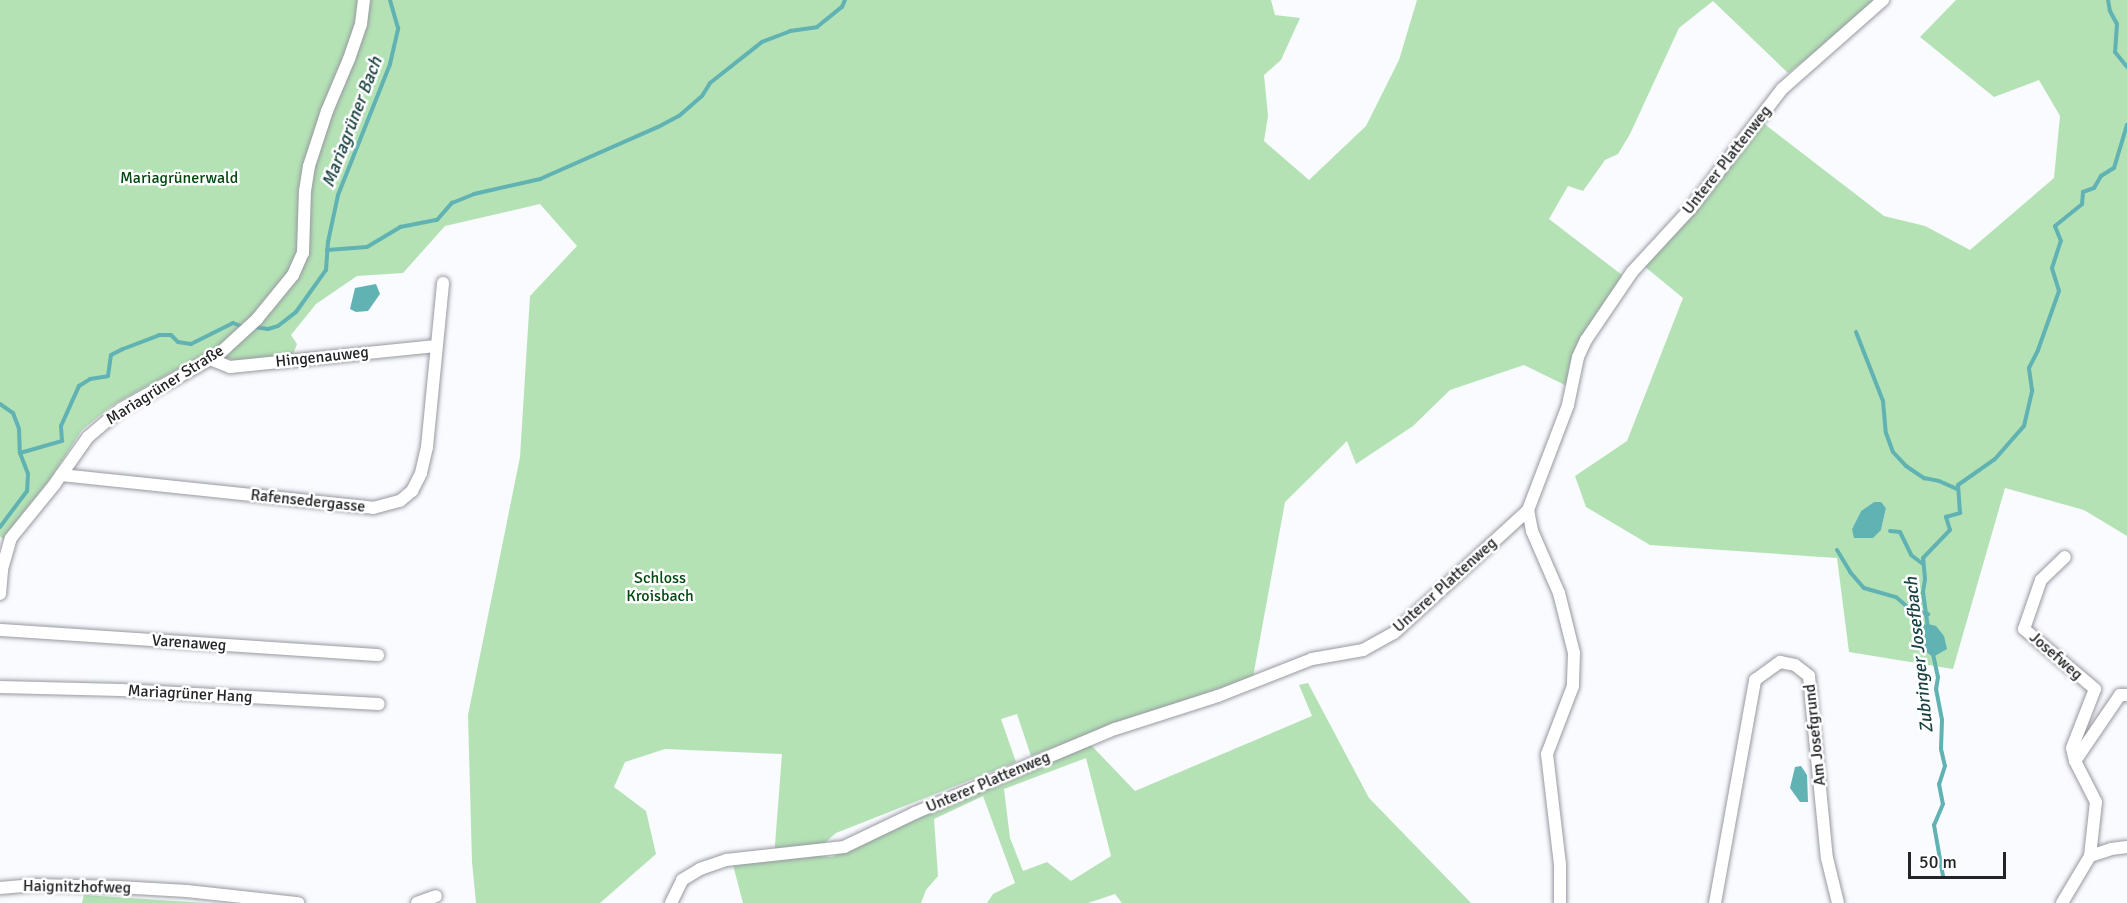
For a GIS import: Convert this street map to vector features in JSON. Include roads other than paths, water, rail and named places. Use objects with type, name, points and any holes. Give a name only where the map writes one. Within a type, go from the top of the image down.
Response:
[{"type":"street","name":"Mariagrüner Straße","points":[[0,594],[3,545],[61,475],[88,437],[132,403],[210,360],[236,340],[257,319],[293,275],[303,253],[305,191],[309,166],[324,119],[361,24],[364,0]]},
{"type":"street","name":"Unterer Plattenweg","points":[[671,903],[682,880],[700,869],[726,860],[844,847],[915,813],[1115,729],[1218,696],[1311,659],[1363,650],[1394,633],[1528,510],[1568,405],[1578,357],[1586,340],[1629,276],[1691,208],[1782,89],[1883,0]]},
{"type":"street","name":"Rafensedergasse","points":[[61,475],[373,508],[400,501],[412,491],[421,473],[427,447],[443,283]]},
{"type":"street","name":"Hingenauweg","points":[[210,360],[230,367],[436,346]]},
{"type":"street","points":[[1528,510],[1532,531],[1559,593],[1574,653],[1573,686],[1547,754],[1560,864],[1560,903]]},
{"type":"street","name":"Josefweg","points":[[2065,557],[2041,580],[2024,629],[2095,689],[2072,748],[2075,761]]},
{"type":"street","name":"Varenaweg","points":[[0,630],[378,655]]},
{"type":"street","name":"Am Josefgrund","points":[[1715,903],[1755,680],[1780,662],[1795,665],[1809,676],[1827,858],[1838,903]]},
{"type":"street","name":"Mariagrüner Hang","points":[[0,687],[121,690],[379,704]]},
{"type":"street","points":[[2062,903],[2090,856],[2096,802],[2075,761],[2120,695],[2127,696]]},
{"type":"street","points":[[2090,856],[2111,849],[2127,848]]},
{"type":"street","name":"Haignitzhofweg","points":[[0,888],[34,885],[118,887],[187,891],[298,903]]},
{"type":"street","points":[[417,903],[436,896]]},
{"type":"water","points":[[376,284],[380,294],[368,311],[356,312],[350,309],[355,288]]},
{"type":"water","points":[[1874,502],[1881,502],[1886,508],[1881,530],[1873,538],[1854,538],[1852,529],[1861,511]]},
{"type":"water","points":[[1922,625],[1936,626],[1944,636],[1947,649],[1933,657],[1921,648],[1916,635]]},
{"type":"water","points":[[1801,766],[1807,775],[1808,802],[1800,802],[1790,788],[1795,767]]},
{"type":"waterway","name":"Mariagrüner Bach","points":[[254,327],[268,329],[278,326],[296,312],[326,270],[328,242],[338,195],[390,64],[398,28],[390,0]]},
{"type":"waterway","points":[[327,250],[367,247],[400,227],[437,220],[452,203],[474,194],[540,179],[658,127],[679,116],[702,96],[710,83],[762,42],[790,31],[817,27],[842,7],[845,0]]},
{"type":"waterway","name":"Zubringer Josefbach","points":[[2108,0],[2110,11],[2117,24],[2115,52],[2127,67]]},
{"type":"waterway","name":"Zubringer Josefbach","points":[[1928,628],[1923,592],[1925,579],[1923,558],[1950,530],[1946,517],[1960,513],[1958,485],[1995,459],[2024,426],[2032,390],[2029,368],[2038,350],[2059,291],[2052,268],[2061,241],[2055,226],[2082,204],[2083,192],[2094,188],[2101,176],[2114,168],[2127,125]]},
{"type":"waterway","name":"Mariagrüner Bach","points":[[20,453],[62,441],[61,426],[79,386],[90,379],[108,376],[111,355],[159,335],[171,335],[178,342],[191,344],[233,323],[243,327]]},
{"type":"waterway","points":[[1856,332],[1883,401],[1886,433],[1893,452],[1906,466],[1924,478],[1939,481],[1957,489]]},
{"type":"waterway","name":"Mariagrüner Bach","points":[[0,404],[13,413],[19,429],[20,453],[28,474],[27,491],[0,527]]},
{"type":"waterway","points":[[1890,531],[1900,532],[1911,555],[1923,564]]},
{"type":"waterway","points":[[1837,550],[1850,572],[1864,588],[1896,597],[1910,609],[1928,614]]},
{"type":"waterway","name":"Zubringer Josefbach","points":[[1933,654],[1938,677],[1936,689],[1942,720],[1941,749],[1945,766],[1939,784],[1943,804],[1934,825],[1943,876]]},
{"type":"park label","name":"Mariagrünerwald","points":[[179,178]]},
{"type":"park label","name":"Schloss Kroisbach","points":[[660,587]]}]
